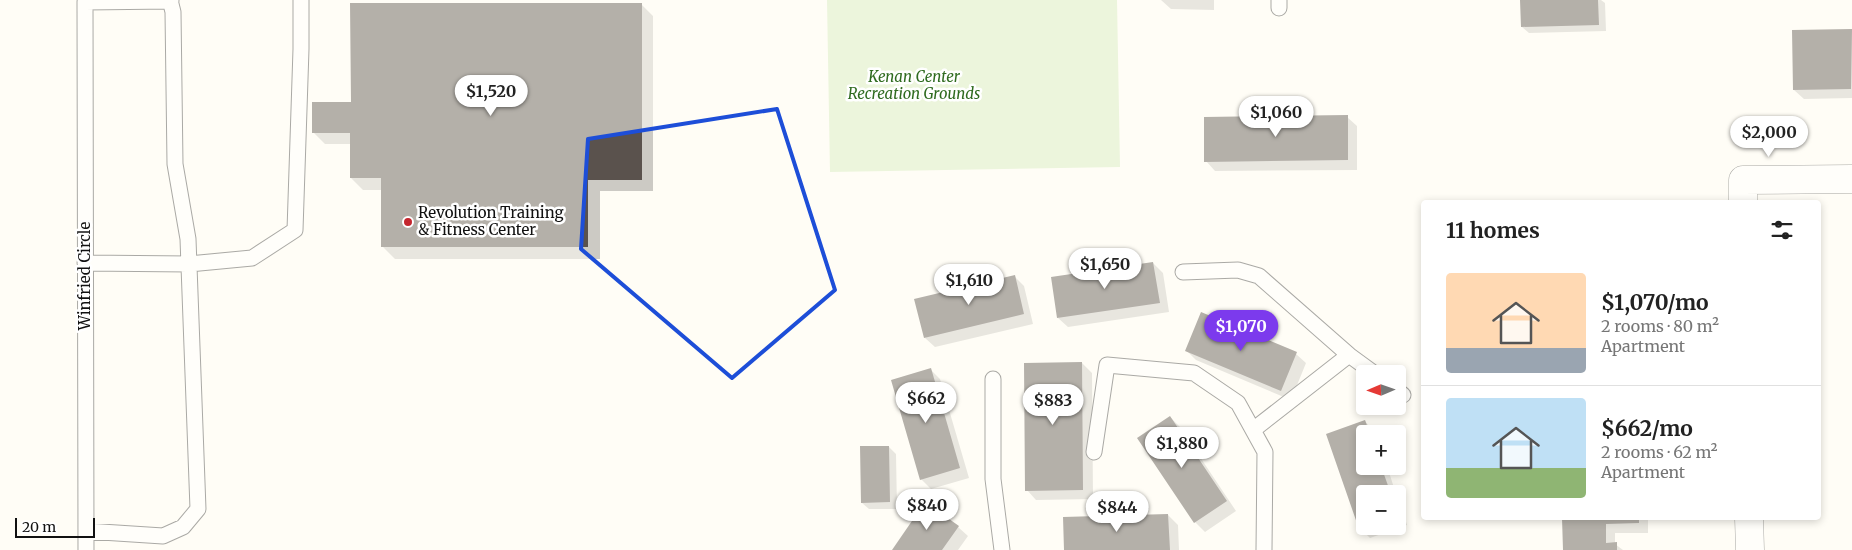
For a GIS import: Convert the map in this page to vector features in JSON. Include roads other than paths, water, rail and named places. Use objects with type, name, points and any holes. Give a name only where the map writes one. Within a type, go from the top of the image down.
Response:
[{"type":"street","points":[[1743,200],[1742,180],[1852,179]]},
{"type":"street","points":[[1749,520],[1750,550]]},
{"type":"lane","points":[[86,531],[163,536],[183,527],[198,509],[188,239],[175,164],[173,12],[170,0]]},
{"type":"lane","name":"Winfried Circle","points":[[86,550],[85,2],[170,0]]},
{"type":"lane","points":[[85,263],[189,264],[252,258],[295,230],[301,0]]},
{"type":"lane","points":[[1183,272],[1238,270],[1259,276],[1363,365]]},
{"type":"lane","points":[[1253,430],[1349,354]]},
{"type":"lane","points":[[1094,452],[1107,365],[1194,373],[1238,403],[1265,452],[1264,550]]},
{"type":"lane","points":[[993,379],[992,479],[1002,550]]},
{"type":"place","name":"Revolution Training & Fitness Center","points":[[408,222]]},
{"type":"park label","name":"Kenan Center Recreation Grounds","points":[[914,86]]}]
